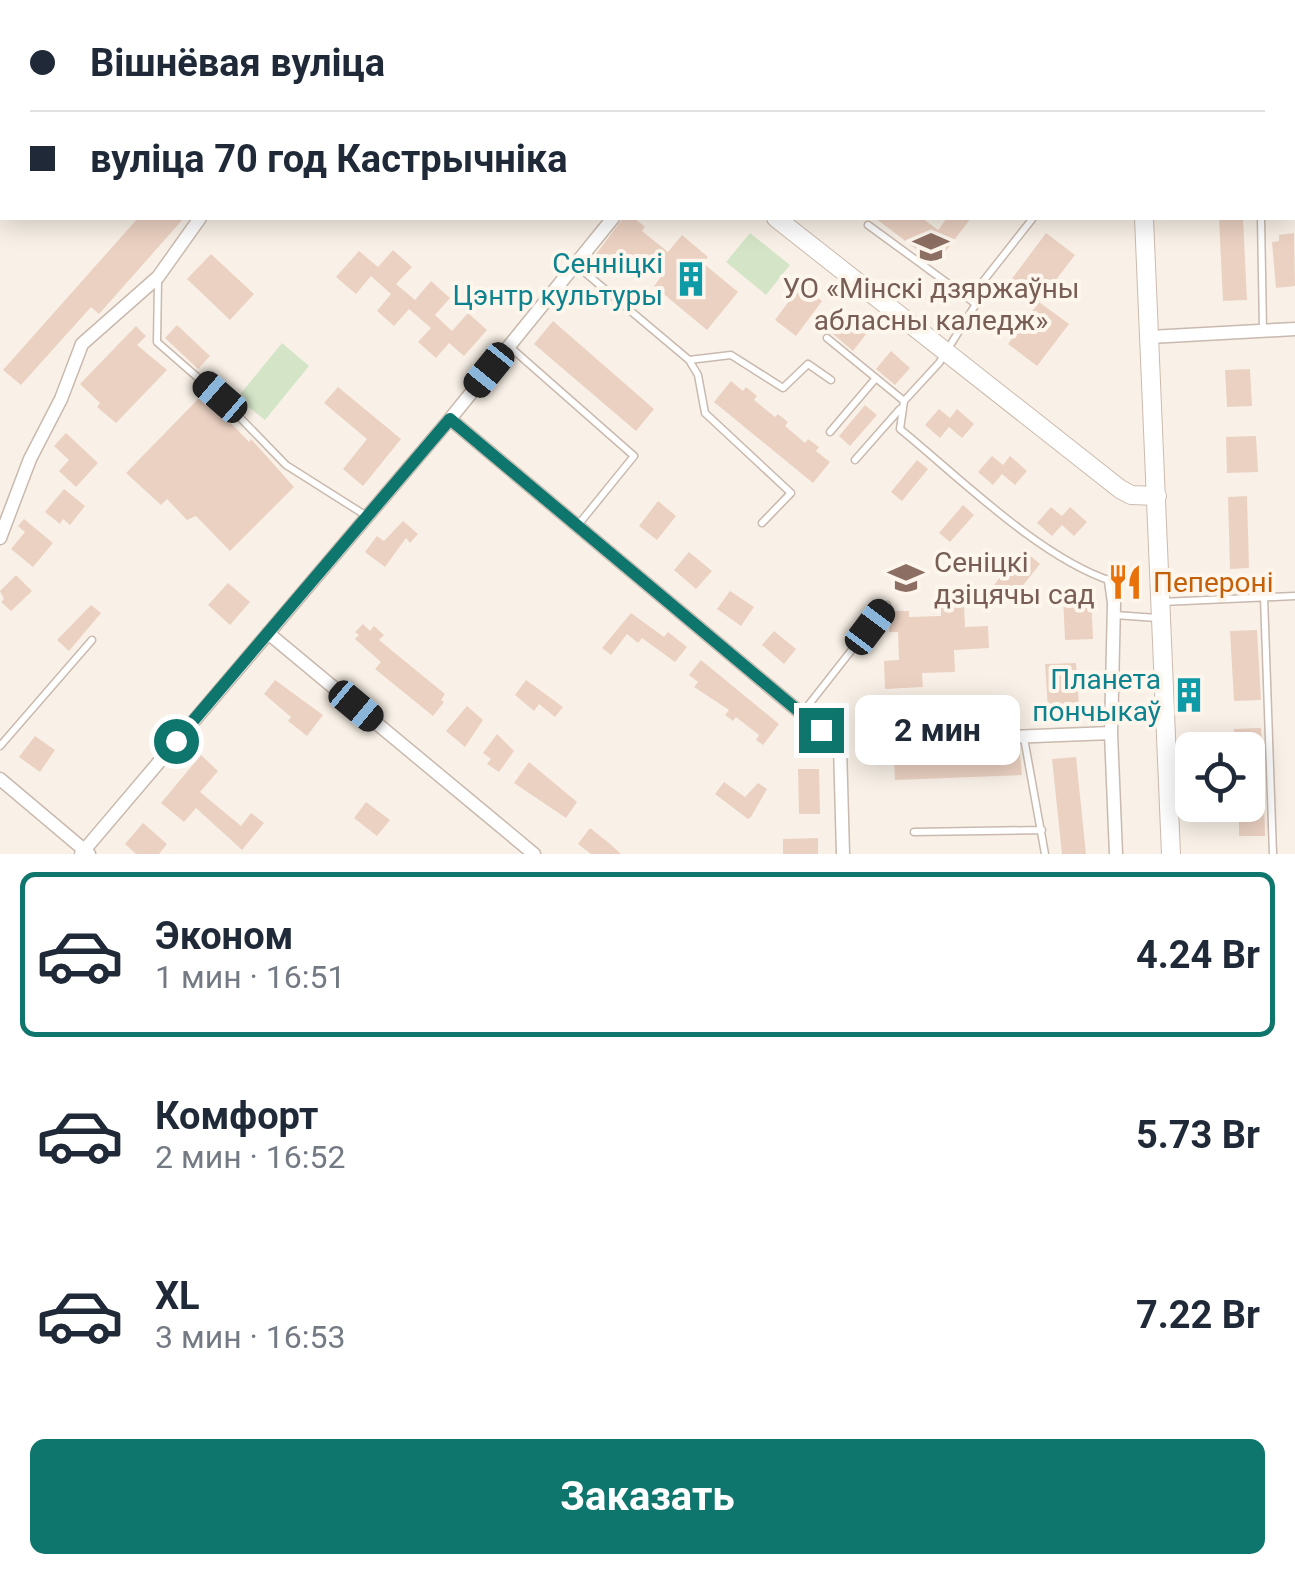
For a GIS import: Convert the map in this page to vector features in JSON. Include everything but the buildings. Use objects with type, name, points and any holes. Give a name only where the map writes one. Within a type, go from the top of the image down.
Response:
[{"type":"street","points":[[0,538],[30,459],[61,399],[82,344],[158,278],[199,220]]},
{"type":"street","points":[[0,780],[85,853],[450,419],[611,220]]},
{"type":"street","points":[[779,220],[1112,484],[1131,495],[1156,496]]},
{"type":"street","points":[[1144,220],[1171,854]]},
{"type":"street","points":[[1150,337],[1295,329]]},
{"type":"street","points":[[450,419],[840,746],[843,854]]},
{"type":"street","points":[[1111,581],[1116,854]]},
{"type":"street","points":[[268,633],[534,854]]},
{"type":"street","points":[[886,742],[1111,733]]},
{"type":"lane","points":[[854,460],[946,352],[976,304],[981,284],[1031,220]]},
{"type":"lane","points":[[1262,220],[1263,331]]},
{"type":"lane","points":[[868,224],[976,304]]},
{"type":"lane","points":[[575,264],[689,360],[698,375],[705,414],[790,493],[762,523]]},
{"type":"lane","points":[[158,278],[157,342],[220,397],[286,465],[366,515]]},
{"type":"lane","points":[[827,338],[902,404],[900,429],[1047,549],[1081,571],[1111,581]]},
{"type":"lane","points":[[509,346],[634,456],[578,525]]},
{"type":"lane","points":[[689,360],[731,356],[783,388],[808,364],[831,380]]},
{"type":"lane","points":[[830,432],[876,378]]},
{"type":"lane","points":[[1114,614],[1138,619],[1162,610],[1295,596]]},
{"type":"lane","points":[[1264,597],[1273,854]]},
{"type":"lane","points":[[802,714],[887,605]]},
{"type":"lane","points":[[0,746],[92,640]]},
{"type":"lane","points":[[1024,738],[1045,854]]},
{"type":"lane","points":[[914,832],[1042,830]]},
{"type":"green space","points":[[750,233],[790,265],[766,295],[726,262]]},
{"type":"green space","points":[[282,343],[309,366],[265,420],[237,398]]},
{"type":"place","name":"УО «Мінскі дзяржаўны абласны каледж»","points":[[931,247]]},
{"type":"place","name":"Сенніцкі Цэнтр культуры","points":[[691,279]]},
{"type":"place","name":"Сеніцкі дзіцячы сад","points":[[906,578]]},
{"type":"place","name":"Пепероні","points":[[1125,582]]},
{"type":"place","name":"Планета пончыкаў","points":[[1189,695]]},
{"type":"route","points":[[176,741],[450,419],[821,730]]}]
